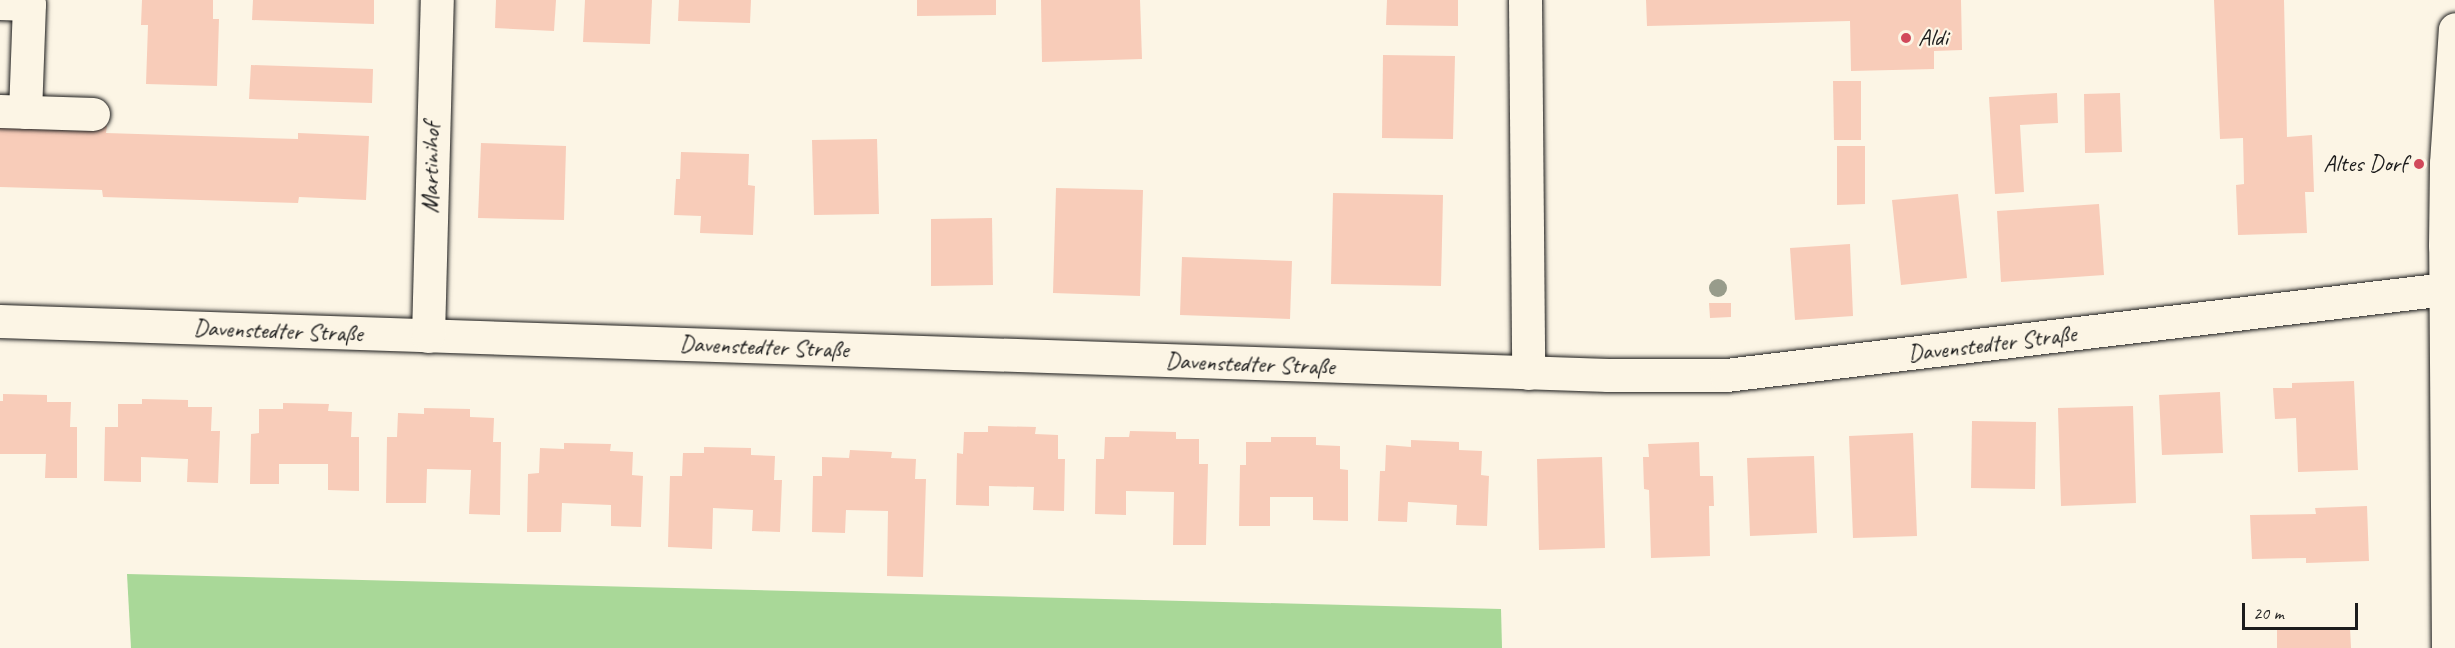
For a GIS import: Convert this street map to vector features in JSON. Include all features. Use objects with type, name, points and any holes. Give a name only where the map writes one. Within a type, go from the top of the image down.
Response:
[{"type":"street","name":"Martinihof","points":[[428,336],[437,0]]},
{"type":"street","points":[[1525,0],[1528,373]]},
{"type":"street","points":[[0,3],[29,4],[13,112],[93,114]]},
{"type":"street","points":[[2448,648],[2450,289],[2445,246],[2446,163],[2455,30]]},
{"type":"street","name":"Davenstedter Straße","points":[[0,321],[1528,373],[1726,375],[2450,289]]},
{"type":"green space","points":[[127,574],[1501,609],[1502,648],[131,648]]},
{"type":"building","points":[[142,0],[213,0],[213,19],[219,19],[217,86],[146,84],[148,25],[141,25]]},
{"type":"building","points":[[253,0],[374,0],[374,24],[252,20]]},
{"type":"building","points":[[496,0],[556,0],[554,31],[495,28]]},
{"type":"building","points":[[585,0],[652,0],[650,44],[583,42]]},
{"type":"building","points":[[679,0],[751,0],[750,23],[678,21]]},
{"type":"building","points":[[917,0],[996,0],[996,15],[917,16]]},
{"type":"building","points":[[1041,0],[1140,0],[1142,59],[1042,62]]},
{"type":"building","points":[[1387,0],[1458,0],[1458,26],[1386,25]]},
{"type":"building","name":"Aldi","points":[[1646,0],[1961,0],[1962,50],[1934,51],[1934,69],[1851,71],[1850,21],[1647,26]]},
{"type":"building","points":[[2214,0],[2284,0],[2287,137],[2312,135],[2314,192],[2305,192],[2307,233],[2238,235],[2236,185],[2244,184],[2243,138],[2220,139]]},
{"type":"building","points":[[1383,55],[1455,56],[1453,139],[1382,138]]},
{"type":"building","points":[[251,65],[373,69],[372,103],[249,99]]},
{"type":"building","points":[[1833,81],[1861,81],[1861,140],[1834,140]]},
{"type":"building","points":[[2057,93],[2058,123],[2020,125],[2024,192],[1995,194],[1989,97]]},
{"type":"building","points":[[2120,93],[2122,152],[2085,153],[2084,94]]},
{"type":"building","points":[[0,123],[107,126],[106,133],[298,139],[298,133],[369,136],[366,200],[299,197],[298,203],[103,197],[102,190],[0,187]]},
{"type":"building","points":[[877,139],[879,214],[814,215],[812,140]]},
{"type":"building","points":[[481,143],[566,146],[564,220],[478,218]]},
{"type":"building","points":[[1837,146],[1865,146],[1865,204],[1837,205]]},
{"type":"building","points":[[681,152],[749,154],[748,185],[755,186],[753,235],[700,233],[701,216],[674,215],[676,179],[680,179]]},
{"type":"building","points":[[1056,188],[1143,190],[1140,296],[1053,293]]},
{"type":"building","points":[[1333,193],[1443,195],[1441,286],[1331,284]]},
{"type":"building","points":[[1958,194],[1967,278],[1901,285],[1892,200]]},
{"type":"building","points":[[2099,204],[2104,275],[2001,282],[1997,211]]},
{"type":"building","points":[[992,218],[993,285],[931,286],[931,219]]},
{"type":"building","points":[[1850,244],[1853,316],[1795,320],[1790,248]]},
{"type":"building","points":[[1182,257],[1292,261],[1290,319],[1180,315]]},
{"type":"building","points":[[1709,303],[1731,303],[1731,317],[1710,318]]},
{"type":"building","points":[[2354,381],[2358,470],[2298,472],[2296,418],[2275,419],[2273,388],[2292,388],[2292,383]]},
{"type":"building","points":[[2220,392],[2223,453],[2162,455],[2159,395]]},
{"type":"building","points":[[3,394],[47,395],[47,402],[71,402],[70,427],[77,427],[77,478],[45,478],[46,454],[0,454],[0,401],[3,401]]},
{"type":"building","points":[[142,399],[188,400],[188,407],[212,407],[211,431],[220,431],[218,483],[187,482],[188,459],[141,457],[141,482],[104,481],[105,427],[118,427],[118,404],[142,404]]},
{"type":"building","points":[[283,403],[329,404],[328,411],[352,412],[351,437],[359,437],[359,491],[328,490],[328,464],[279,464],[279,484],[250,484],[251,434],[259,433],[259,409],[283,409]]},
{"type":"building","points":[[2133,406],[2136,503],[2061,506],[2058,408]]},
{"type":"building","points":[[424,408],[470,409],[470,417],[494,418],[493,442],[501,442],[500,515],[469,514],[471,470],[427,469],[426,503],[386,503],[387,437],[397,437],[398,413],[424,414]]},
{"type":"building","points":[[1972,421],[2036,422],[2035,489],[1971,488]]},
{"type":"building","points":[[988,426],[1036,427],[1035,434],[1058,435],[1058,459],[1065,459],[1064,511],[1033,510],[1034,487],[989,486],[989,506],[956,505],[957,453],[963,454],[964,432],[988,432]]},
{"type":"building","points":[[1130,431],[1176,432],[1176,439],[1199,439],[1199,464],[1208,464],[1206,545],[1173,545],[1174,492],[1126,491],[1126,515],[1095,514],[1096,459],[1104,459],[1105,437],[1129,437]]},
{"type":"building","points":[[1913,433],[1917,536],[1853,538],[1849,436]]},
{"type":"building","points":[[1271,437],[1316,437],[1316,445],[1340,446],[1340,469],[1348,470],[1348,521],[1313,520],[1313,497],[1270,497],[1270,526],[1239,526],[1240,465],[1246,465],[1246,442],[1271,442]]},
{"type":"building","points":[[1411,440],[1459,442],[1459,450],[1482,451],[1481,475],[1489,476],[1487,526],[1456,525],[1457,505],[1408,502],[1407,522],[1378,521],[1380,471],[1385,471],[1386,445],[1411,447]]},
{"type":"building","points":[[1699,442],[1700,476],[1713,476],[1714,506],[1709,506],[1710,556],[1651,558],[1649,490],[1644,489],[1643,457],[1649,457],[1648,444]]},
{"type":"building","points":[[564,443],[611,444],[610,451],[633,452],[632,475],[643,476],[641,527],[611,526],[611,505],[562,503],[561,532],[527,532],[528,474],[539,473],[540,448],[564,449]]},
{"type":"building","points":[[704,447],[751,448],[751,455],[775,456],[774,480],[782,480],[780,532],[752,531],[753,510],[713,508],[712,549],[668,547],[670,476],[682,476],[683,453],[704,453]]},
{"type":"building","points":[[850,450],[892,452],[891,458],[916,459],[915,479],[926,479],[923,577],[887,576],[888,511],[846,510],[845,533],[812,532],[813,476],[822,476],[822,457],[849,458]]},
{"type":"building","points":[[1814,456],[1817,533],[1750,536],[1747,458]]},
{"type":"building","points":[[1602,457],[1605,548],[1539,550],[1537,459]]},
{"type":"building","points":[[2367,506],[2369,561],[2306,563],[2306,558],[2252,559],[2250,515],[2316,514],[2315,508]]},
{"type":"building","points":[[2350,628],[2351,648],[2277,648],[2277,630]]},
{"type":"place","name":"Aldi","points":[[1906,38]]},
{"type":"place","name":"Altes Dorf","points":[[2419,164]]}]
